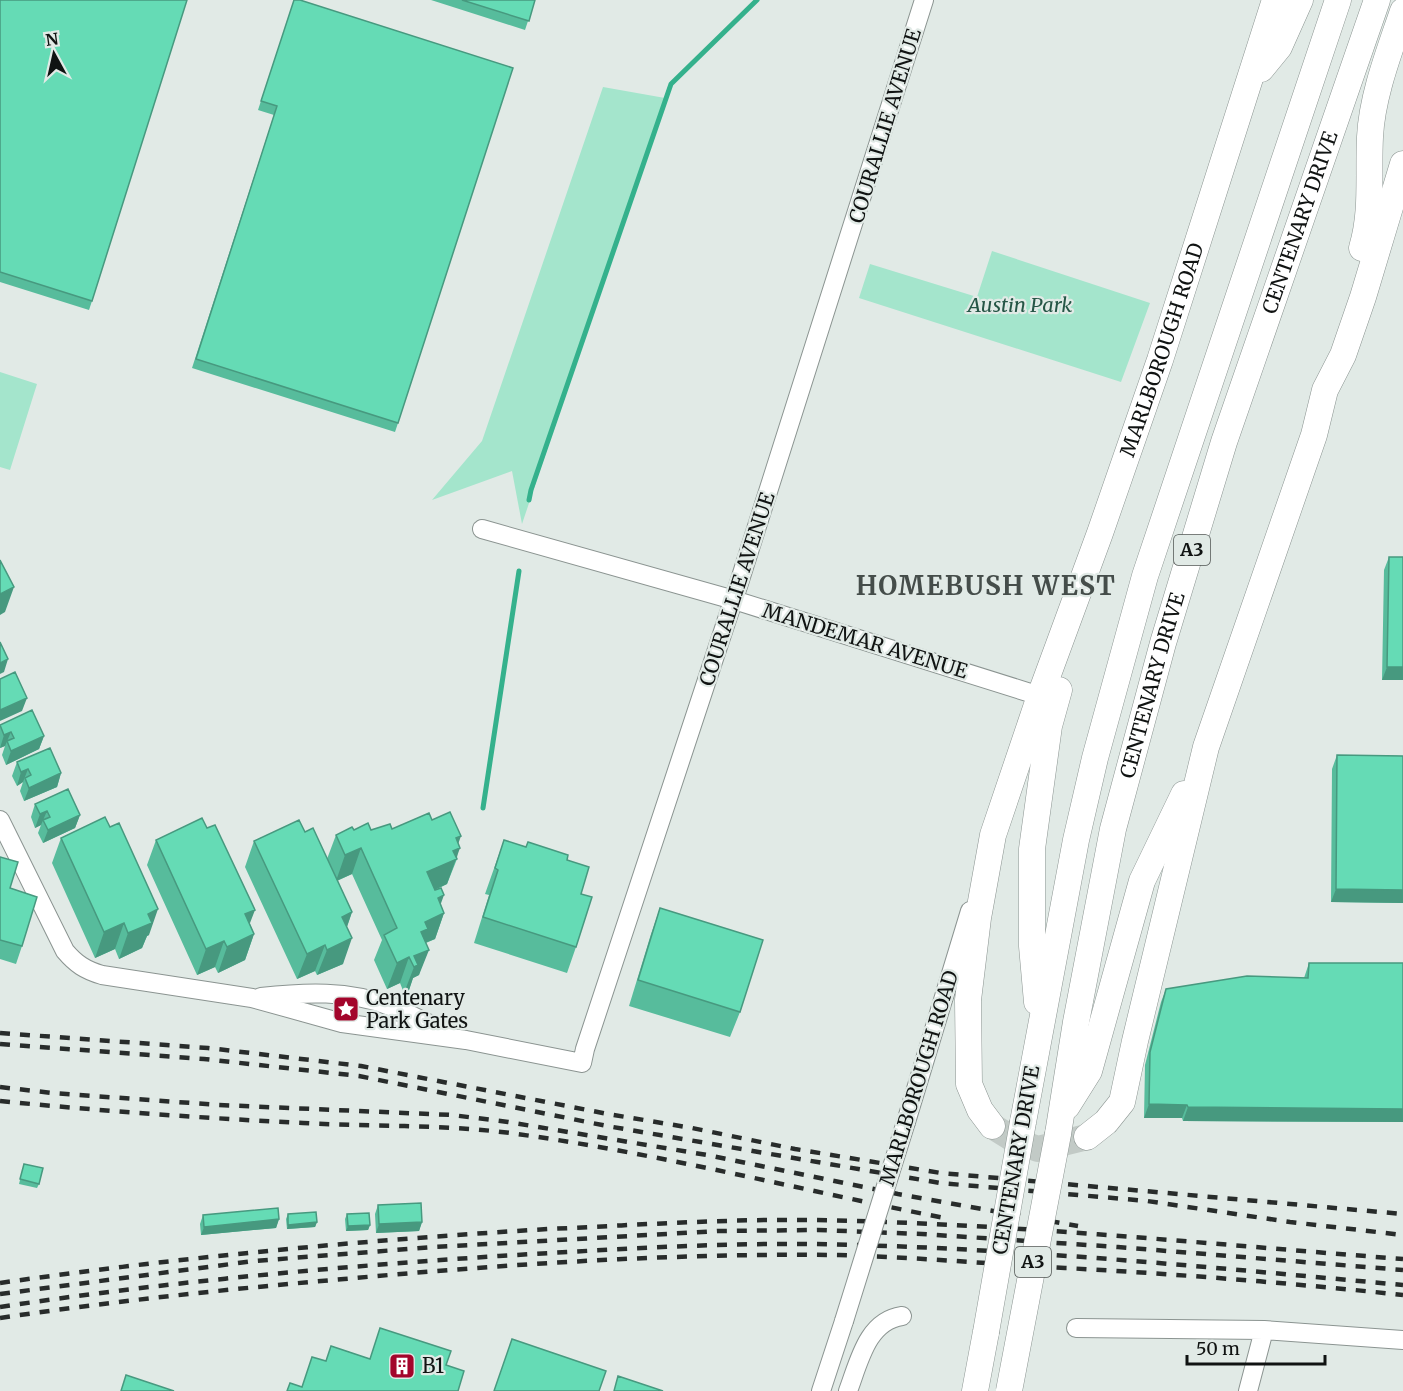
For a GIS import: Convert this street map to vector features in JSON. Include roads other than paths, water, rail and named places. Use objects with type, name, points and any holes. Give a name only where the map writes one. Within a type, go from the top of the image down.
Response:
[{"type":"highway","name":"MARLBOROUGH ROAD","points":[[992,1126],[980,1110],[969,1084],[968,1000],[978,918],[993,835],[1160,360],[1275,0]]},
{"type":"highway","points":[[1249,83],[1279,47],[1300,0]]},
{"type":"highway","name":"CENTENARY DRIVE","points":[[975,1391],[1039,1032],[1076,840],[1095,758],[1145,576],[1338,0]]},
{"type":"highway","name":"CENTENARY DRIVE","points":[[1009,1391],[1113,829],[1163,643],[1224,442],[1377,0]]},
{"type":"highway","points":[[1087,1137],[1106,1122],[1122,1102],[1134,1041],[1206,747],[1314,435],[1332,349],[1368,228],[1370,135],[1379,83],[1403,10]]},
{"type":"highway","points":[[1325,390],[1346,345],[1403,164]]},
{"type":"highway","points":[[1039,1032],[1032,946],[1032,849],[1049,726],[1100,532]]},
{"type":"highway","points":[[1060,1124],[1089,1071],[1142,880],[1206,747]]},
{"type":"street","name":"COURALLIE AVENUE","points":[[0,820],[5,839],[66,951],[84,969],[102,975],[252,998],[342,1023],[466,1040],[582,1064],[585,1049],[734,600],[924,0]]},
{"type":"street","name":"MANDEMAR AVENUE","points":[[482,529],[734,600],[1040,696]]},
{"type":"street","name":"MARLBOROUGH ROAD","points":[[821,1391],[993,835]]},
{"type":"street","name":"COURALLIE AVENUE","points":[[252,998],[299,992],[364,997],[391,1006],[466,1040]]},
{"type":"street","points":[[359,1025],[364,997]]},
{"type":"street","points":[[848,1391],[873,1332],[882,1322],[891,1317],[902,1316]]},
{"type":"street","points":[[1076,1328],[1264,1330],[1403,1340]]},
{"type":"street","points":[[1248,1391],[1264,1330]]},
{"type":"waterway","points":[[529,500],[671,84],[757,0]]},
{"type":"waterway","points":[[483,808],[519,571]]},
{"type":"tunnel","points":[[992,1126],[1018,1142],[1038,1149],[1087,1137]]},
{"type":"railway","points":[[0,1033],[208,1048],[361,1066],[795,1149],[941,1173],[1403,1214]]},
{"type":"railway","points":[[0,1044],[204,1059],[359,1076],[607,1126],[940,1183],[1147,1201],[1290,1222],[1403,1235]]},
{"type":"railway","points":[[0,1087],[219,1105],[452,1115],[508,1122],[707,1155],[898,1194],[1078,1226]]},
{"type":"railway","points":[[0,1101],[227,1119],[458,1128],[510,1133],[621,1151],[950,1219]]},
{"type":"railway","points":[[0,1283],[205,1257],[411,1238],[745,1220],[958,1225],[1403,1259]]},
{"type":"railway","points":[[0,1294],[254,1261],[434,1247],[719,1231],[818,1230],[922,1234],[1403,1270]]},
{"type":"railway","points":[[0,1307],[249,1276],[374,1265],[616,1249],[771,1244],[958,1249],[1181,1265],[1403,1285]]},
{"type":"railway","points":[[0,1318],[172,1296],[406,1274],[529,1264],[715,1256],[895,1257],[1192,1276],[1403,1295]]},
{"type":"place","name":"Centenary Park Gates","points":[[346,1009]]},
{"type":"place","name":"B1","points":[[402,1366]]},
{"type":"district","name":"HOMEBUSH WEST","points":[[986,586]]},
{"type":"park label","name":"Austin Park","points":[[1020,305]]}]
